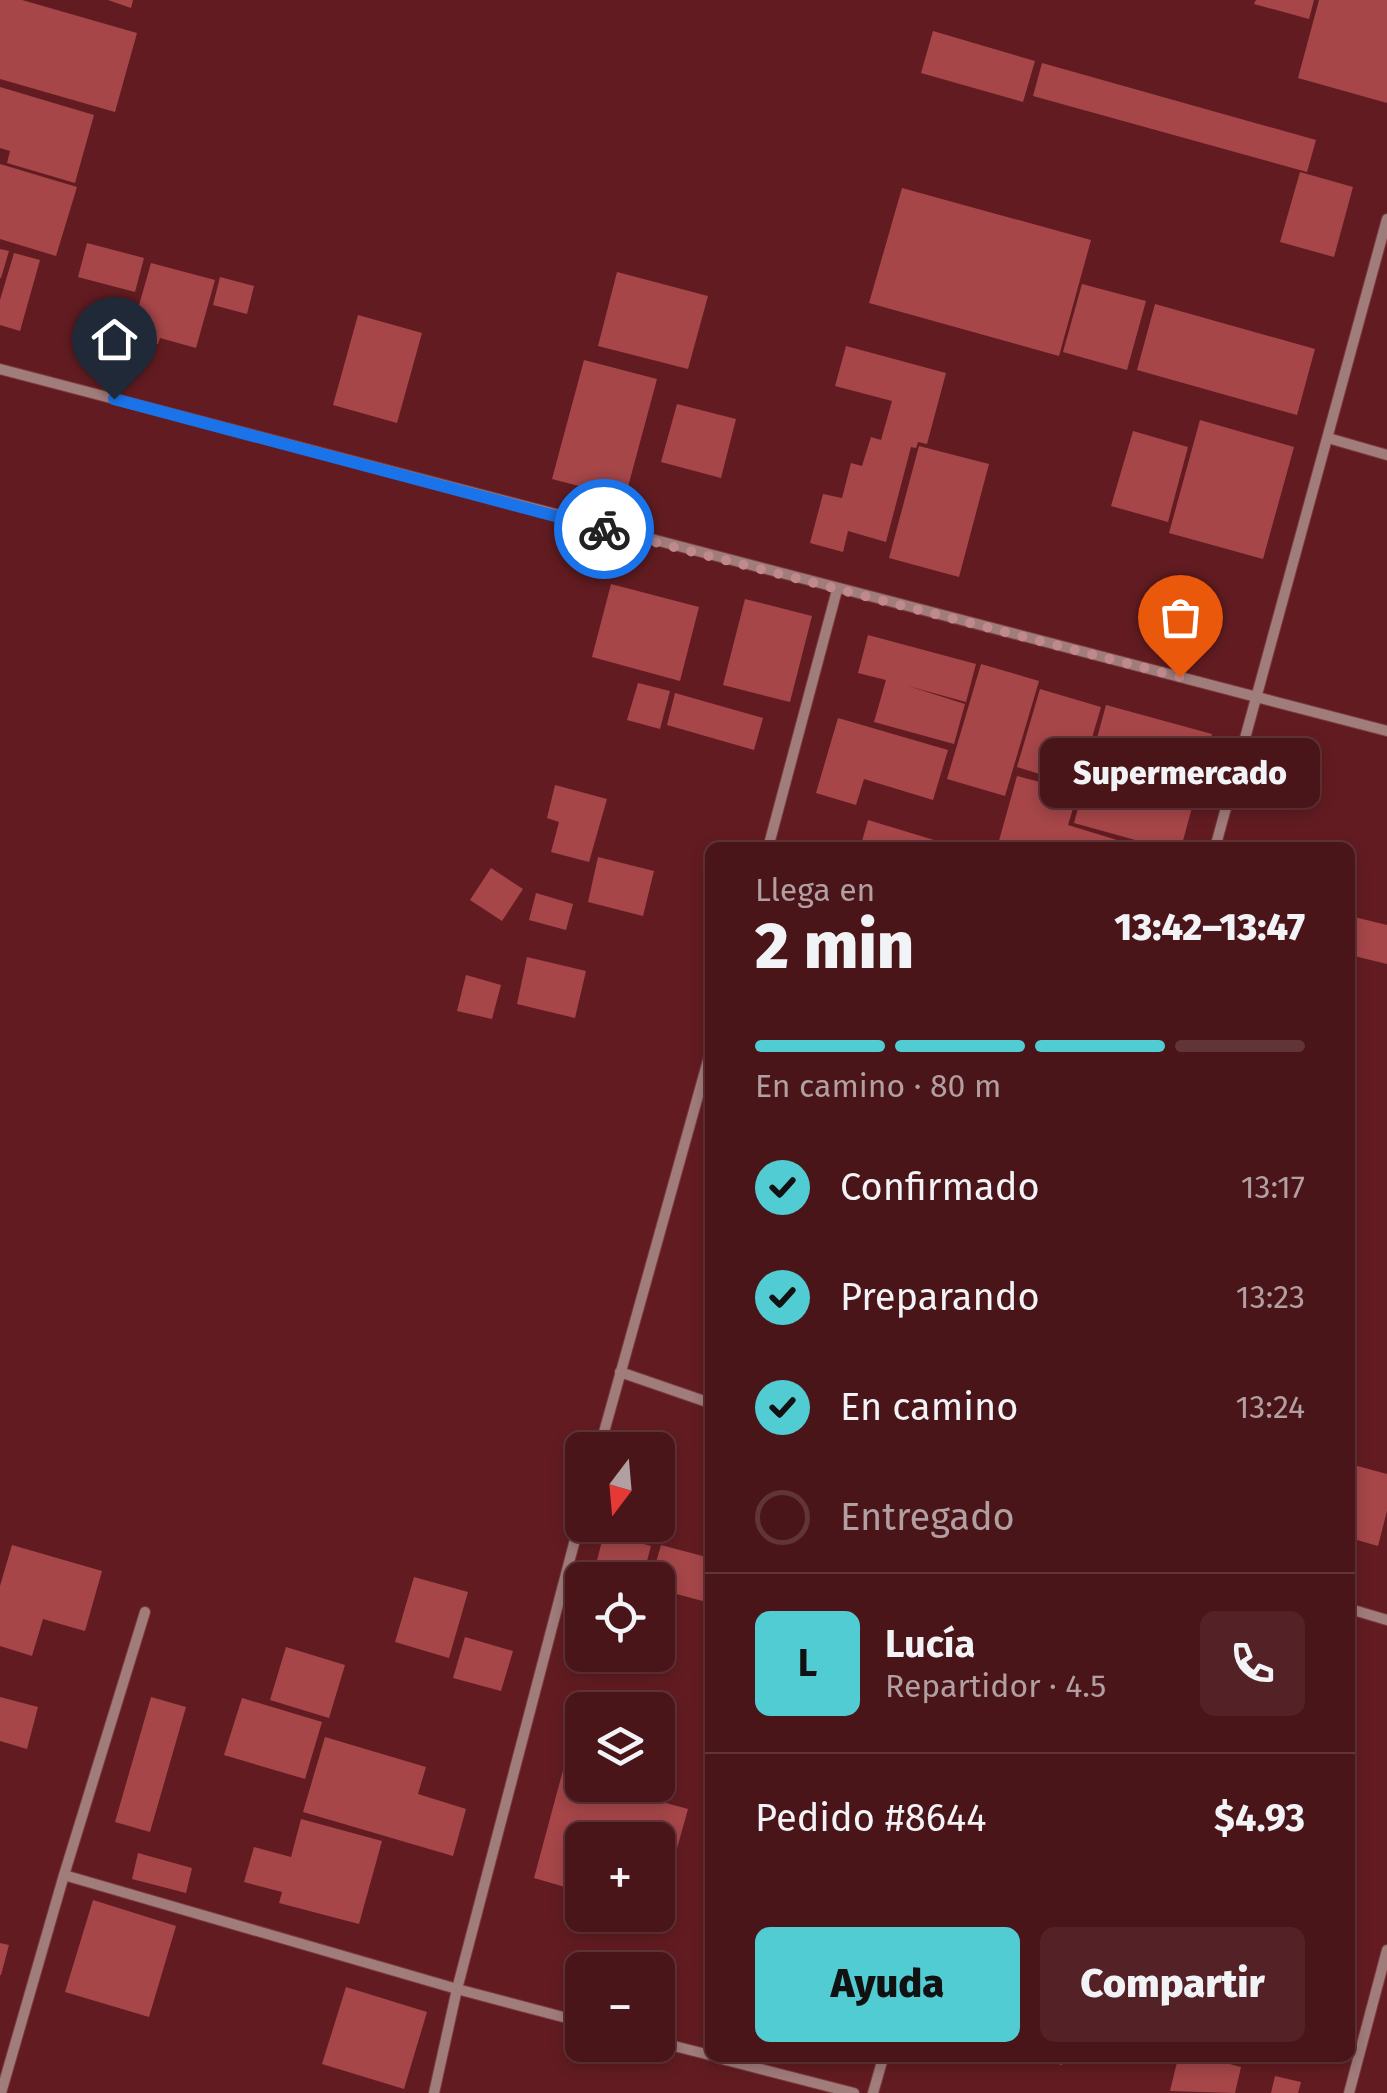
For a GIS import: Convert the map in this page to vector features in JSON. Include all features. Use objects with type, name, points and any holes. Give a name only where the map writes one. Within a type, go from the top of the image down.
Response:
[{"type":"street","points":[[1217,842],[1387,219]]},
{"type":"street","points":[[0,369],[1387,731]]},
{"type":"street","points":[[1328,438],[1387,455]]},
{"type":"street","points":[[770,842],[837,590]]},
{"type":"street","points":[[604,1432],[705,1071]]},
{"type":"street","points":[[620,1372],[705,1401]]},
{"type":"street","points":[[434,2093],[456,1990],[574,1542]]},
{"type":"street","points":[[1355,1610],[1387,1620]]},
{"type":"street","points":[[2,2093],[145,1612]]},
{"type":"street","points":[[64,1875],[456,1990],[565,2018]]},
{"type":"street","points":[[1349,2093],[1387,1950]]},
{"type":"street","points":[[675,2047],[705,2055]]},
{"type":"street","points":[[734,2062],[854,2093]]},
{"type":"street","points":[[873,2093],[882,2062]]},
{"type":"building","points":[[0,0],[22,0],[137,33],[115,112],[0,79]]},
{"type":"building","points":[[108,0],[133,0],[131,8]]},
{"type":"building","points":[[1256,0],[1314,0],[1309,19],[1254,4]]},
{"type":"building","points":[[1319,0],[1387,0],[1387,103],[1298,78]]},
{"type":"building","points":[[933,31],[1035,61],[1023,102],[921,73]]},
{"type":"building","points":[[1042,63],[1316,140],[1307,172],[1033,96]]},
{"type":"building","points":[[0,87],[94,115],[75,183],[7,163],[10,151],[0,148]]},
{"type":"building","points":[[0,164],[77,187],[56,256],[0,239]]},
{"type":"building","points":[[1300,172],[1353,187],[1334,257],[1280,242]]},
{"type":"building","points":[[902,188],[1091,240],[1059,356],[869,303]]},
{"type":"building","points":[[87,243],[144,258],[135,292],[78,277]]},
{"type":"building","points":[[0,249],[9,251],[1,278],[0,278]]},
{"type":"building","points":[[14,253],[40,260],[20,331],[0,325],[0,300]]},
{"type":"building","points":[[151,263],[215,280],[196,348],[160,338],[158,344],[130,337]]},
{"type":"building","points":[[617,272],[708,296],[688,369],[598,346]]},
{"type":"building","points":[[220,277],[254,286],[247,314],[213,305]]},
{"type":"building","points":[[1082,284],[1146,301],[1127,370],[1063,352]]},
{"type":"building","points":[[1155,304],[1315,349],[1297,415],[1137,370]]},
{"type":"building","points":[[94,313],[125,321],[116,357],[85,350]]},
{"type":"building","points":[[358,315],[422,333],[397,423],[333,405]]},
{"type":"building","points":[[846,346],[946,373],[927,444],[918,442],[916,448],[911,447],[886,542],[848,531],[843,552],[810,543],[823,494],[842,498],[851,463],[862,466],[871,437],[881,440],[892,401],[835,386]]},
{"type":"building","points":[[584,360],[657,379],[625,498],[552,479]]},
{"type":"building","points":[[677,404],[736,419],[721,478],[661,462]]},
{"type":"building","points":[[1200,420],[1294,447],[1263,559],[1169,533]]},
{"type":"building","points":[[1133,431],[1188,447],[1168,522],[1111,506]]},
{"type":"building","points":[[919,446],[989,464],[959,577],[889,558]]},
{"type":"building","points":[[611,584],[699,607],[680,681],[592,657]]},
{"type":"building","points":[[745,599],[812,616],[790,702],[723,685]]},
{"type":"building","points":[[868,635],[976,664],[966,702],[908,686],[965,704],[954,744],[874,722],[886,680],[858,673]]},
{"type":"building","points":[[981,664],[1039,681],[1005,796],[947,779]]},
{"type":"building","points":[[638,683],[670,691],[660,729],[627,720]]},
{"type":"building","points":[[1040,689],[1101,707],[1078,786],[1017,767]]},
{"type":"building","points":[[675,693],[763,718],[754,750],[667,725]]},
{"type":"building","points":[[1106,705],[1212,734],[1183,842],[1142,842],[1074,823]]},
{"type":"building","points":[[838,718],[948,750],[933,800],[864,779],[856,805],[816,793]]},
{"type":"building","points":[[1017,776],[1078,792],[1068,825],[1123,842],[999,842]]},
{"type":"building","points":[[555,785],[607,799],[589,862],[551,852],[559,822],[547,818]]},
{"type":"building","points":[[868,820],[941,842],[862,842]]},
{"type":"building","points":[[598,857],[654,871],[643,916],[588,902]]},
{"type":"building","points":[[491,868],[523,889],[502,921],[470,900]]},
{"type":"building","points":[[536,893],[573,904],[566,930],[529,920]]},
{"type":"building","points":[[1355,917],[1387,925],[1387,964],[1355,956]]},
{"type":"building","points":[[527,957],[586,971],[575,1018],[517,1004]]},
{"type":"building","points":[[466,975],[501,985],[492,1019],[457,1011]]},
{"type":"building","points":[[1355,1465],[1387,1474],[1387,1511],[1378,1546],[1355,1539]]},
{"type":"building","points":[[602,1542],[651,1546],[647,1562],[597,1562]]},
{"type":"building","points":[[12,1545],[102,1571],[85,1631],[43,1619],[32,1656],[0,1646],[0,1586]]},
{"type":"building","points":[[661,1545],[705,1557],[705,1602],[675,1594],[675,1562],[656,1562]]},
{"type":"building","points":[[414,1577],[468,1592],[449,1658],[395,1642]]},
{"type":"building","points":[[465,1637],[513,1651],[501,1691],[453,1678]]},
{"type":"building","points":[[286,1647],[345,1665],[329,1718],[270,1700]]},
{"type":"building","points":[[0,1697],[38,1707],[27,1749],[0,1741]]},
{"type":"building","points":[[151,1697],[186,1707],[150,1832],[115,1822]]},
{"type":"building","points":[[242,1698],[322,1722],[305,1779],[224,1755]]},
{"type":"building","points":[[325,1737],[426,1767],[418,1794],[466,1809],[453,1856],[303,1812]]},
{"type":"building","points":[[565,1763],[565,1802],[662,1802],[688,1809],[675,1856],[675,1822],[565,1822],[565,1887],[534,1878]]},
{"type":"building","points":[[301,1819],[382,1841],[359,1924],[279,1903],[282,1892],[244,1882],[254,1847],[291,1857]]},
{"type":"building","points":[[138,1853],[192,1868],[186,1893],[132,1879]]},
{"type":"building","points":[[93,1900],[176,1926],[149,2017],[65,1992]]},
{"type":"building","points":[[0,1943],[9,1945],[1,1975],[0,1975]]},
{"type":"building","points":[[346,1987],[427,2012],[404,2089],[322,2064]]},
{"type":"building","points":[[1177,2062],[1222,2062],[1241,2067],[1235,2093],[1170,2091]]},
{"type":"building","points":[[1275,2076],[1301,2082],[1298,2093],[1271,2093]]},
{"type":"way so far","points":[[604,529],[1180,677]]},
{"type":"place","name":"Supermercado","points":[[1180,677]]},
{"type":"route","points":[[114,399],[604,529]]}]
